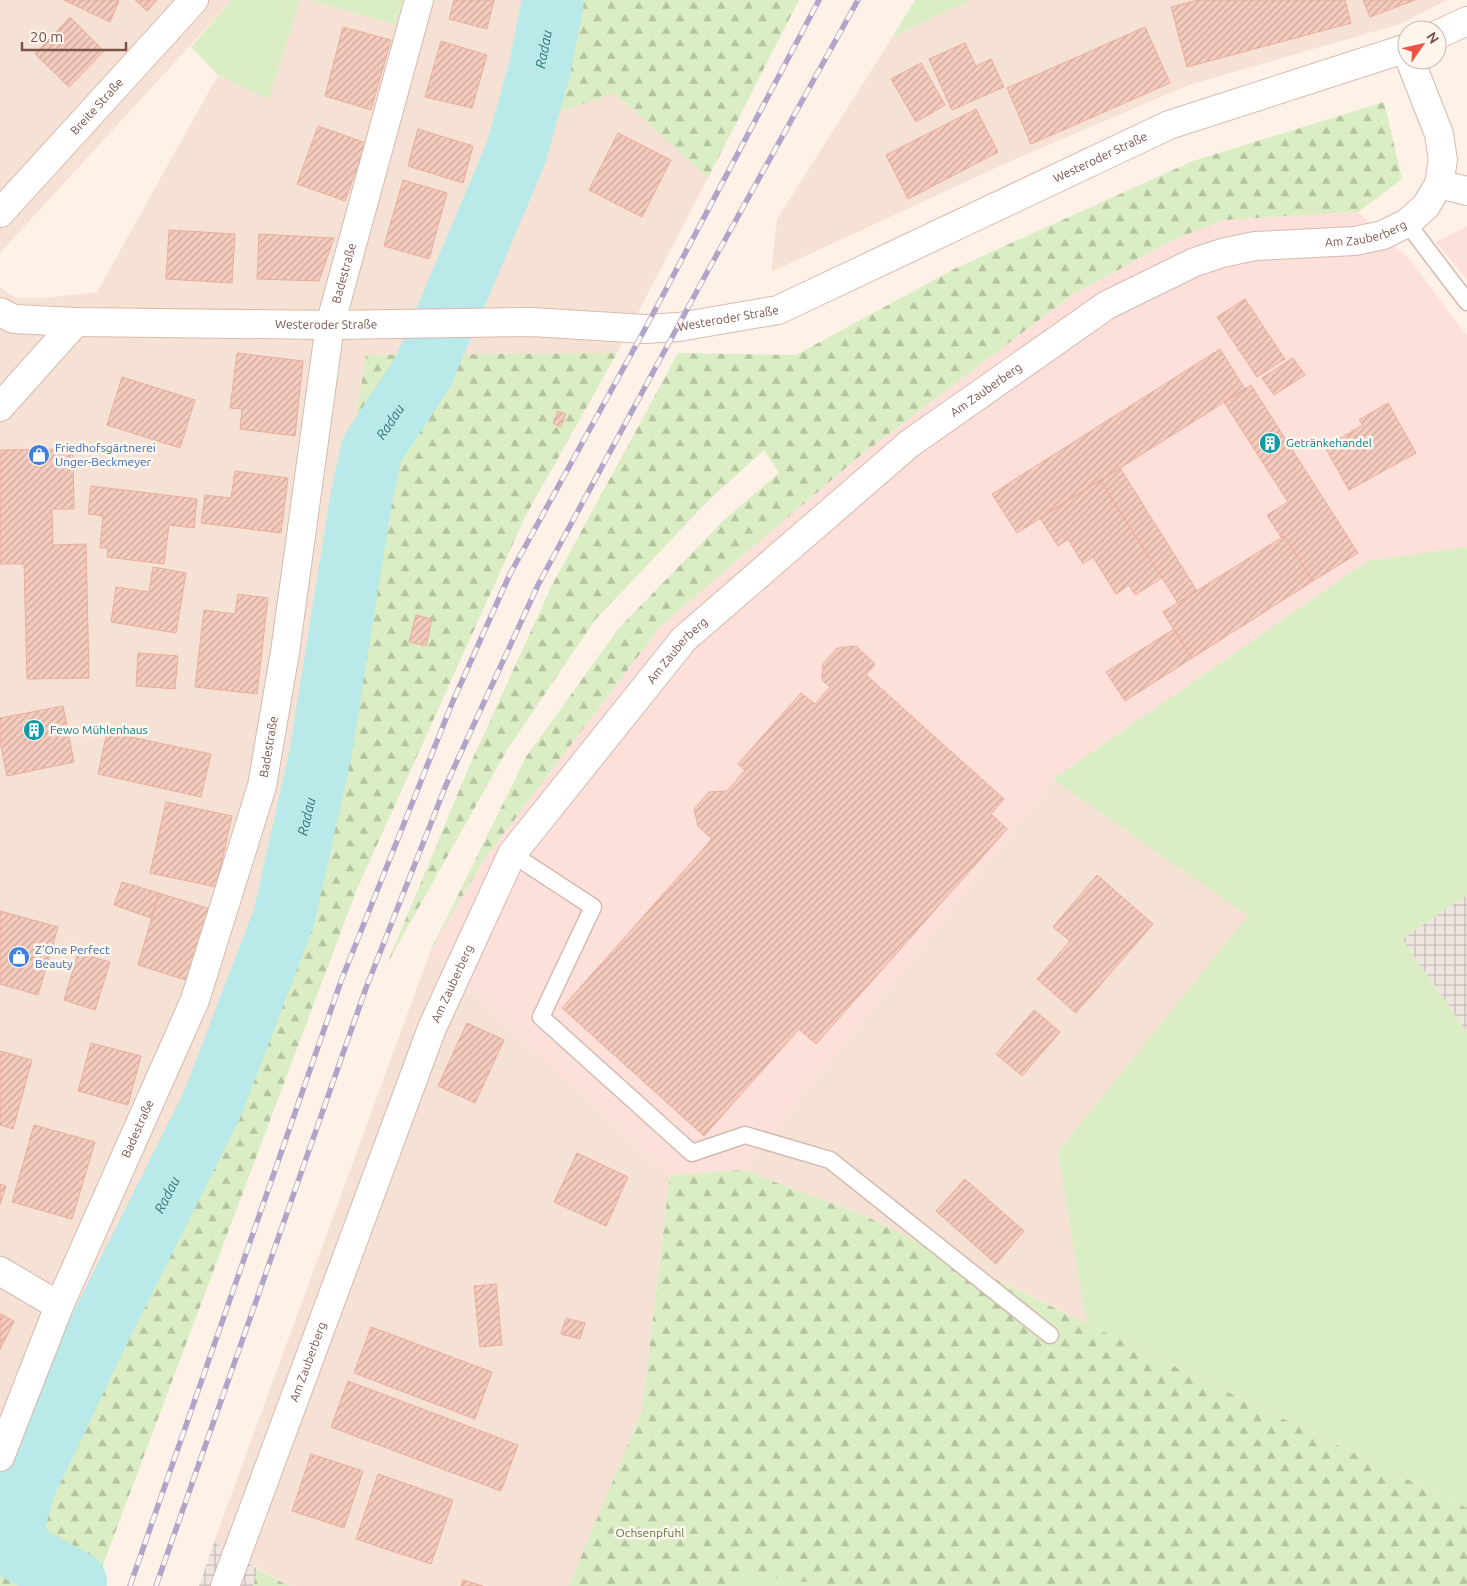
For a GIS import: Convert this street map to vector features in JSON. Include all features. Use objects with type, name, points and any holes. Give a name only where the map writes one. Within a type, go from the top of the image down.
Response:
[{"type":"street","name":"Breite Straße","points":[[0,213],[194,0]]},
{"type":"street","name":"Badestraße","points":[[0,1458],[58,1306],[195,1000],[262,786],[285,652],[330,326],[418,0]]},
{"type":"street","points":[[1447,30],[1467,21]]},
{"type":"street","name":"Westeroder Straße","points":[[0,312],[14,319],[76,322],[330,326],[532,322],[645,329],[679,327],[778,310],[1169,125],[1397,55]]},
{"type":"street","name":"Am Zauberberg","points":[[226,1583],[432,1028],[512,854],[684,639],[917,439],[1107,305],[1195,262],[1222,252],[1255,246],[1355,241],[1383,235],[1407,222],[1426,206],[1439,184],[1443,160],[1439,134],[1414,70]]},
{"type":"street","points":[[1439,184],[1467,191]]},
{"type":"street","points":[[0,407],[76,322]]},
{"type":"street","points":[[0,1271],[58,1306]]},
{"type":"lane","points":[[1407,222],[1467,302]]},
{"type":"lane","points":[[512,854],[593,908],[541,1017],[692,1153],[745,1135],[830,1160],[1050,1335]]},
{"type":"shaded area","points":[[0,0],[232,0],[0,253]]},
{"type":"shaded area","points":[[300,0],[309,0],[396,25],[403,0],[529,0],[502,132],[615,92],[708,178],[617,353],[366,355],[287,845],[219,1045],[0,1524],[0,287],[15,298],[46,298],[97,292],[218,75],[269,99]]},
{"type":"shaded area","points":[[971,0],[1447,0],[1408,20],[1397,20],[1397,25],[1189,85],[1013,160],[771,272],[777,219],[893,36]]},
{"type":"shaded area","points":[[1358,212],[1411,261],[1467,336],[1467,547],[1367,561],[1053,779],[743,1170],[670,1175],[430,952],[483,861],[661,626],[856,459],[1072,295],[1175,239],[1224,220]]},
{"type":"shaded area","points":[[1467,226],[1467,280],[1436,242]]},
{"type":"shaded area","points":[[1053,779],[1249,916],[1058,1152],[1086,1323],[863,1215],[743,1170]]},
{"type":"shaded area","points":[[1467,895],[1467,1032],[1402,939]]},
{"type":"shaded area","points":[[430,952],[670,1175],[642,1411],[569,1586],[289,1586],[214,1542]]},
{"type":"shaded area","points":[[214,1542],[258,1569],[253,1586],[199,1586]]},
{"type":"green space","points":[[232,0],[300,0],[269,99],[218,75],[191,47]]},
{"type":"green space","points":[[309,0],[403,0],[396,25]]},
{"type":"green space","points":[[566,0],[799,0],[708,178],[615,93],[543,117]]},
{"type":"green space","points":[[915,0],[971,0],[893,36]]},
{"type":"green space","points":[[1384,102],[1402,179],[1358,212],[1224,220],[1175,239],[1072,295],[856,459],[661,626],[483,861],[430,952],[526,757],[619,628],[725,519],[779,473],[764,450],[710,499],[595,620],[507,750],[387,964],[468,769],[550,589],[678,353],[796,355],[956,268],[1193,161]]},
{"type":"green space","points":[[617,353],[525,517],[357,889],[95,1586],[0,1586],[0,1524],[219,1045],[287,845],[366,355]]},
{"type":"green space","points":[[1467,547],[1467,895],[1402,939],[1467,1032],[1467,1508],[1086,1323],[1058,1152],[1248,916],[1053,779],[1367,561]]},
{"type":"green space","name":"Ochsenpfuhl","points":[[743,1170],[863,1215],[1467,1508],[1467,1586],[840,1586],[734,1573],[733,1586],[569,1586],[642,1411],[670,1175]]},
{"type":"green space","points":[[258,1569],[289,1586],[253,1586]]},
{"type":"green space","points":[[733,1572],[840,1586],[733,1586]]},
{"type":"building","points":[[64,0],[117,0],[119,1],[110,22]]},
{"type":"building","points":[[135,0],[157,0],[147,11]]},
{"type":"building","points":[[454,0],[494,0],[487,29],[449,19]]},
{"type":"building","points":[[1198,0],[1345,0],[1351,23],[1187,67],[1171,7]]},
{"type":"building","points":[[1363,0],[1415,0],[1370,17]]},
{"type":"building","points":[[70,17],[104,51],[69,87],[35,54]]},
{"type":"building","points":[[343,27],[391,40],[371,110],[325,96]]},
{"type":"building","points":[[1145,27],[1170,83],[1031,144],[1007,88]]},
{"type":"building","points":[[441,41],[487,55],[472,108],[425,97]]},
{"type":"building","points":[[965,43],[976,66],[991,59],[1004,87],[952,110],[929,59]]},
{"type":"building","points":[[921,63],[945,105],[916,122],[891,79]]},
{"type":"building","points":[[976,109],[998,152],[908,199],[886,155]]},
{"type":"building","points":[[318,126],[366,143],[345,201],[297,184]]},
{"type":"building","points":[[418,129],[473,146],[463,183],[408,166]]},
{"type":"building","points":[[618,133],[671,160],[642,217],[589,190]]},
{"type":"building","points":[[403,180],[447,193],[429,259],[384,246]]},
{"type":"building","points":[[169,230],[235,234],[232,283],[166,279]]},
{"type":"building","points":[[259,234],[334,238],[319,281],[257,279]]},
{"type":"building","points":[[1245,299],[1285,359],[1257,377],[1217,317]]},
{"type":"building","points":[[1220,349],[1245,389],[1017,533],[992,494]]},
{"type":"building","points":[[237,353],[303,361],[295,436],[240,429],[242,409],[230,408]]},
{"type":"building","points":[[1293,358],[1305,375],[1274,395],[1262,378]]},
{"type":"building","points":[[122,377],[195,400],[180,448],[107,425]]},
{"type":"building","name":"Getränkehandel","points":[[1251,385],[1358,553],[1313,581],[1284,536],[1281,537],[1267,515],[1288,502],[1224,402]]},
{"type":"building","points":[[1388,403],[1416,453],[1349,490],[1325,447],[1363,425],[1359,420]]},
{"type":"building","points":[[558,411],[566,414],[561,427],[553,423]]},
{"type":"building","points":[[73,449],[74,509],[52,509],[53,545],[86,544],[89,678],[27,679],[24,564],[0,564],[0,450]]},
{"type":"building","points":[[1120,468],[1197,591],[1178,603],[1100,480]]},
{"type":"building","points":[[235,471],[288,478],[281,533],[201,523],[205,495],[231,498]]},
{"type":"building","points":[[1100,480],[1162,578],[1135,595],[1129,585],[1116,594],[1093,557],[1083,564],[1068,539],[1058,546],[1040,518]]},
{"type":"building","points":[[91,486],[197,499],[194,528],[169,525],[164,564],[107,557],[108,548],[100,548],[103,516],[88,514]]},
{"type":"building","points":[[1284,536],[1313,581],[1192,658],[1163,612]]},
{"type":"building","points":[[153,567],[186,573],[176,633],[111,622],[116,587],[149,592]]},
{"type":"building","points":[[238,594],[268,598],[257,694],[195,687],[204,610],[235,614]]},
{"type":"building","points":[[416,615],[432,619],[426,646],[409,642]]},
{"type":"building","points":[[1174,629],[1192,658],[1125,701],[1106,672]]},
{"type":"building","points":[[856,646],[875,664],[866,675],[1004,799],[991,814],[1007,829],[816,1044],[799,1029],[704,1136],[562,1008],[712,839],[698,826],[694,809],[709,792],[727,791],[745,770],[738,764],[801,693],[815,704],[830,687],[822,680],[823,664],[837,648]]},
{"type":"building","points":[[138,653],[178,656],[175,689],[136,686]]},
{"type":"building","name":"Fewo Mühlenhaus","points":[[63,706],[74,762],[7,776],[0,741],[0,718]]},
{"type":"building","points":[[107,732],[211,754],[201,797],[98,774]]},
{"type":"building","points":[[166,802],[232,816],[216,887],[150,873]]},
{"type":"building","points":[[1097,875],[1153,924],[1076,1013],[1037,979],[1070,941],[1053,927]]},
{"type":"building","points":[[122,882],[159,893],[151,918],[114,905]]},
{"type":"building","points":[[159,893],[210,909],[189,981],[138,965]]},
{"type":"building","points":[[0,911],[58,927],[38,995],[0,984]]},
{"type":"building","points":[[78,953],[110,962],[95,1010],[64,1000]]},
{"type":"building","points":[[1034,1010],[1060,1032],[1022,1076],[996,1054]]},
{"type":"building","points":[[467,1023],[504,1040],[475,1103],[438,1086]]},
{"type":"building","points":[[91,1043],[141,1056],[128,1105],[78,1091]]},
{"type":"building","points":[[0,1051],[32,1060],[13,1129],[0,1125]]},
{"type":"building","points":[[34,1125],[95,1142],[72,1219],[12,1202]]},
{"type":"building","points":[[577,1153],[628,1177],[606,1226],[554,1202]]},
{"type":"building","points":[[965,1179],[1024,1231],[996,1264],[936,1211]]},
{"type":"building","points":[[0,1184],[6,1186],[0,1205]]},
{"type":"building","points":[[496,1284],[502,1345],[480,1347],[474,1286]]},
{"type":"building","points":[[0,1315],[14,1321],[0,1350]]},
{"type":"building","points":[[566,1318],[585,1323],[580,1339],[561,1334]]},
{"type":"building","points":[[371,1327],[492,1372],[475,1419],[354,1373]]},
{"type":"building","points":[[348,1381],[518,1445],[501,1491],[331,1427]]},
{"type":"building","points":[[311,1454],[363,1471],[344,1528],[292,1511]]},
{"type":"building","points":[[378,1474],[453,1500],[431,1564],[356,1539]]},
{"type":"building","points":[[463,1580],[483,1586],[461,1586]]},
{"type":"waterway","name":"Radau","points":[[76,1582],[21,1552],[14,1526],[24,1487],[101,1326],[212,1105],[284,917],[320,756],[362,494],[372,449],[423,372],[516,153],[540,67],[553,0]]},
{"type":"railway","points":[[130,1586],[341,981],[453,701],[510,574],[645,329],[819,0]]},
{"type":"railway","points":[[156,1586],[366,988],[446,785],[538,585],[711,265],[858,0]]},
{"type":"place","name":"Getränkehandel","points":[[1270,443]]},
{"type":"place","name":"Friedhofsgärtnerei Unger-Beckmeyer","points":[[39,455]]},
{"type":"place","name":"Fewo Mühlenhaus","points":[[34,730]]},
{"type":"place","name":"Z’One Perfect Beauty","points":[[19,957]]}]
